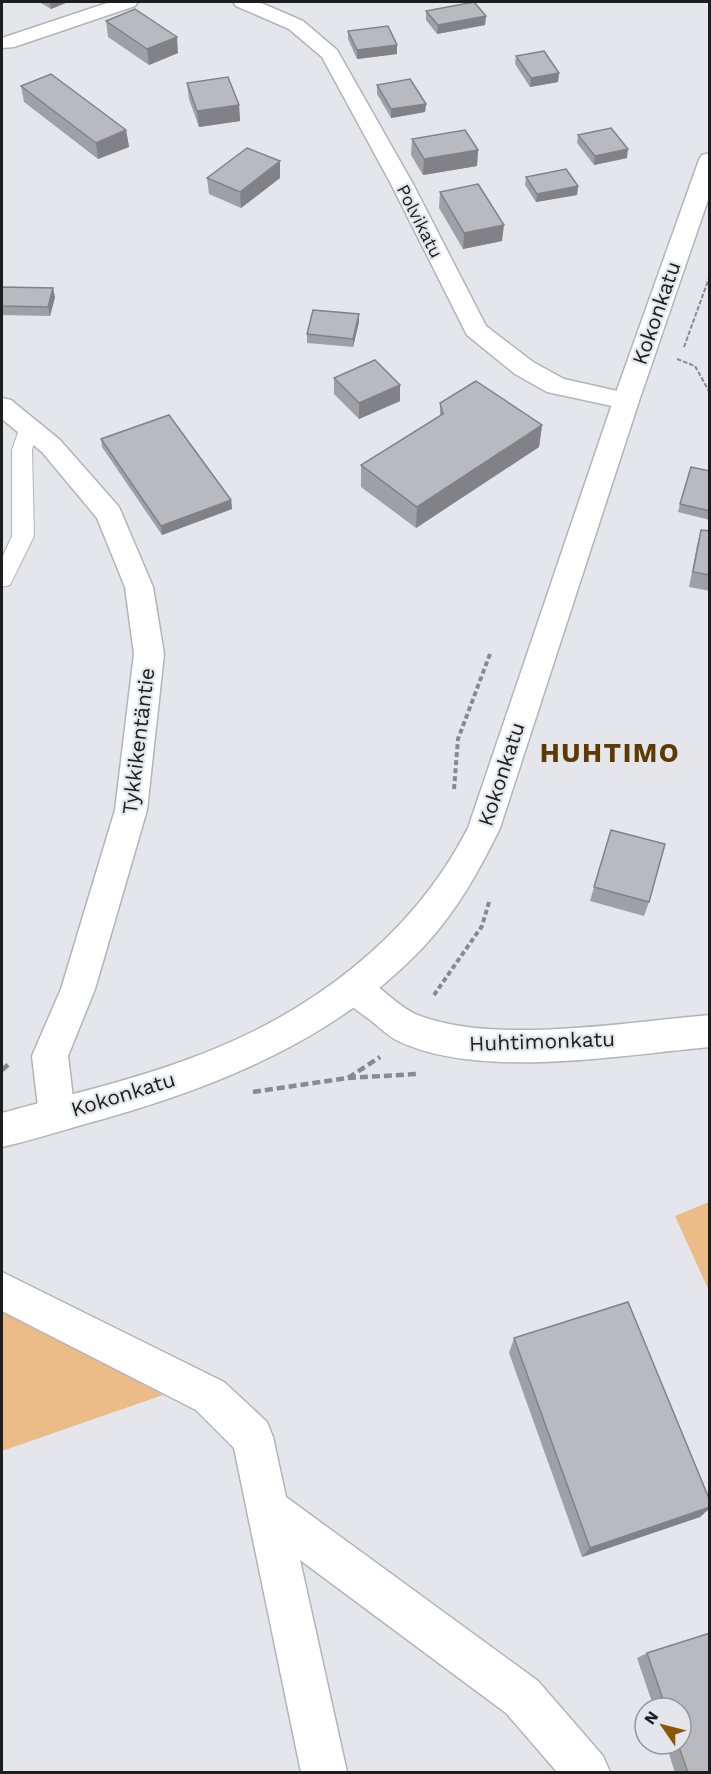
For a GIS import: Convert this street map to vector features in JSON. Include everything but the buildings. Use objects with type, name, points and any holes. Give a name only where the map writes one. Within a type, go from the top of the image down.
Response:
[{"type":"street","points":[[8,43],[128,2]]},
{"type":"street","name":"Polvikatu","points":[[243,2],[296,26],[330,54],[402,184],[476,330],[525,368],[556,386],[626,401]]},
{"type":"street","name":"Kokonkatu","points":[[2,1130],[174,1079],[243,1054],[312,1017],[354,988],[392,956],[447,894],[474,852],[710,160]]},
{"type":"street","name":"Tykkikentäntie","points":[[2,406],[51,446],[109,514],[140,587],[149,654],[131,810],[78,989],[50,1056],[57,1115]]},
{"type":"street","name":"Huhtimonkatu","points":[[354,988],[409,1029],[455,1043],[482,1046],[570,1043],[710,1031]]},
{"type":"street","points":[[2,1291],[210,1396],[252,1437],[324,1773]]},
{"type":"street","points":[[268,1510],[522,1697],[588,1773]]},
{"type":"lane","points":[[2,579],[23,536],[22,450],[29,426]]},
{"type":"path","points":[[677,358],[695,366],[710,393]]},
{"type":"shaded area","points":[[709,1202],[709,1291],[675,1216]]},
{"type":"shaded area","points":[[2,1309],[163,1395],[2,1451]]},
{"type":"district","name":"HUHTIMO","points":[[610,753]]}]
